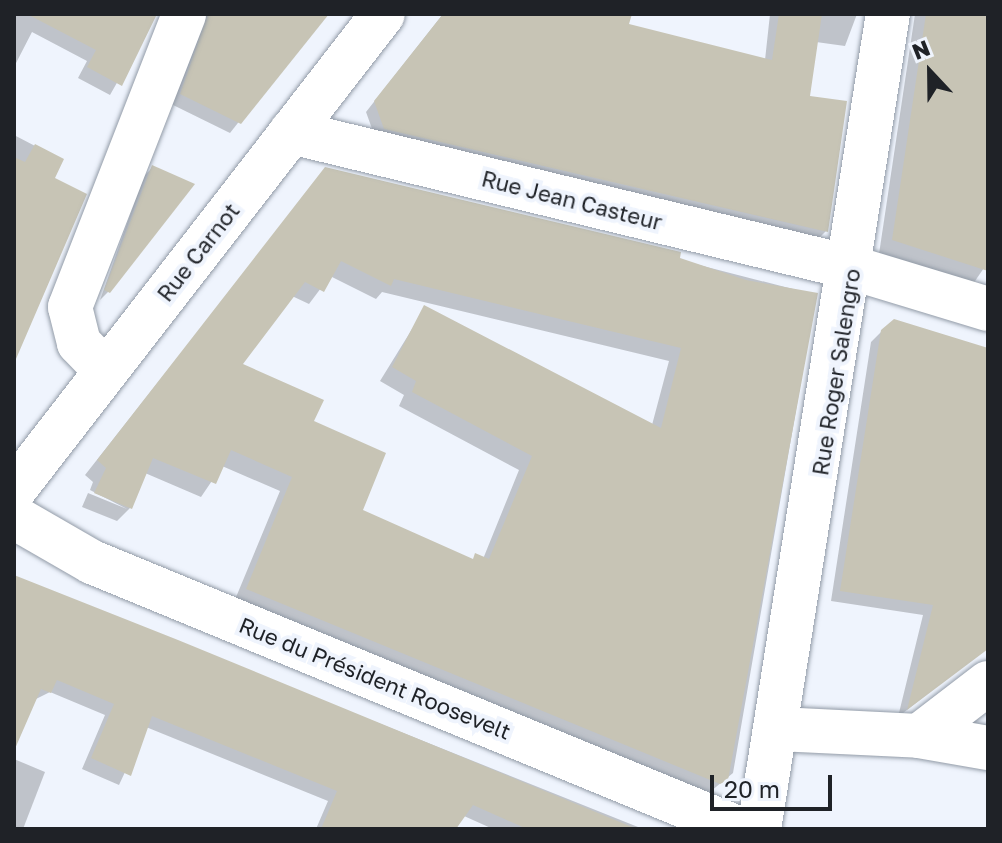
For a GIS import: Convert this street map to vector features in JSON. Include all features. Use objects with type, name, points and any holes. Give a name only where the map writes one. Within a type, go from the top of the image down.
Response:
[{"type":"street","points":[[106,371],[79,343],[70,307],[184,14]]},
{"type":"street","name":"Rue Carnot","points":[[14,490],[383,14]]},
{"type":"street","name":"Rue Roger Salengro","points":[[759,829],[853,268],[888,14]]},
{"type":"street","name":"Rue Jean Casteur","points":[[291,132],[853,268],[988,309]]},
{"type":"street","name":"Rue du Président Roosevelt","points":[[14,517],[92,562],[740,829]]},
{"type":"street","points":[[919,736],[988,683]]},
{"type":"street","points":[[778,729],[919,736],[988,748]]},
{"type":"building","points":[[27,14],[157,14],[122,86],[87,67],[96,50]]},
{"type":"building","points":[[208,14],[329,14],[241,124],[180,94]]},
{"type":"building","points":[[443,14],[632,14],[629,24],[772,60],[779,14],[822,14],[810,96],[847,101],[828,232],[384,129],[374,101]]},
{"type":"building","points":[[926,14],[988,14],[988,271],[892,240]]},
{"type":"building","points":[[35,144],[64,159],[55,178],[87,194],[16,359],[14,157],[25,162]]},
{"type":"building","points":[[152,165],[195,184],[110,293],[104,290]]},
{"type":"building","points":[[325,167],[681,252],[680,258],[746,280],[818,293],[728,780],[720,784],[246,589],[292,477],[231,450],[216,484],[153,458],[132,509],[94,493],[106,468],[97,460]],"holes":[[[341,261],[391,286],[394,279],[681,348],[661,428],[424,305],[392,367],[416,381],[412,392],[532,456],[489,559],[475,553],[473,559],[363,510],[386,453],[314,421],[324,400],[243,364],[305,282],[324,292]]]},
{"type":"building","points":[[894,319],[988,348],[988,649],[907,710],[933,605],[840,591],[881,330]]},
{"type":"building","points":[[14,575],[637,829],[527,829],[473,805],[456,829],[321,829],[337,791],[152,716],[131,776],[91,758],[114,704],[57,680],[51,693],[41,689],[14,751]]}]
